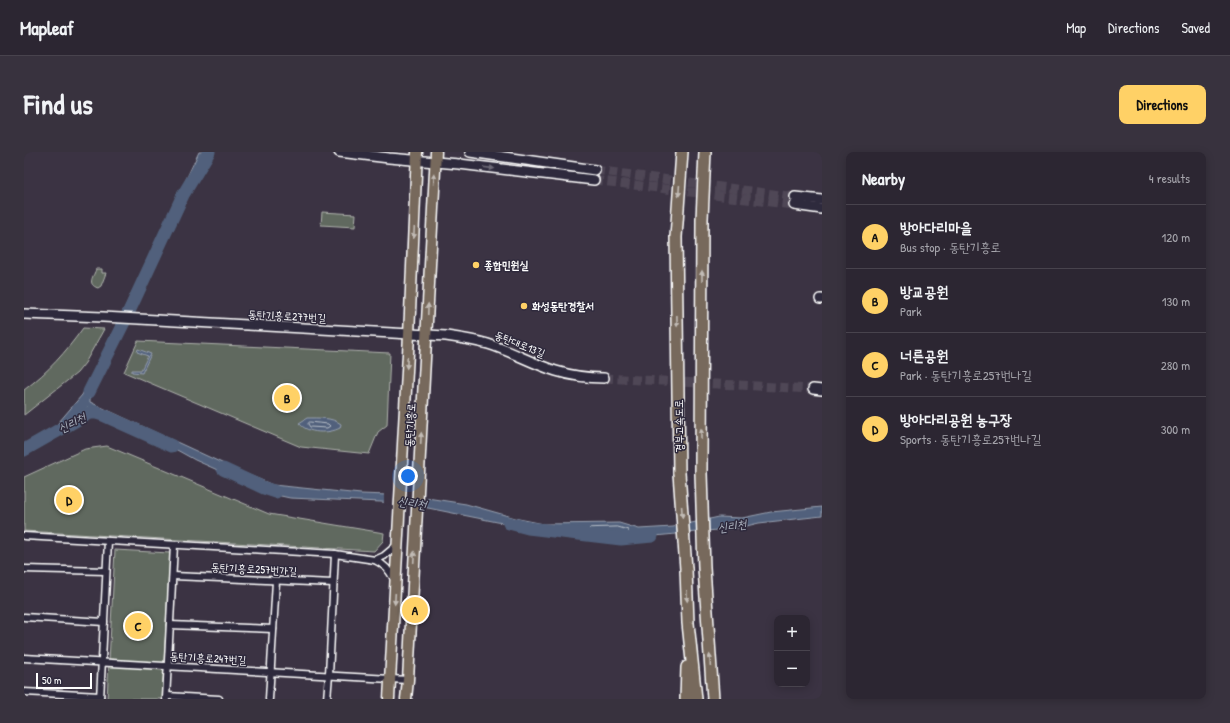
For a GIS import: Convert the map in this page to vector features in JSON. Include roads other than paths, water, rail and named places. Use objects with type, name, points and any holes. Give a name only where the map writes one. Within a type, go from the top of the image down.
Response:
[{"type":"highway","name":"경부고속도로","points":[[682,152],[676,237],[679,474],[686,569],[688,623],[696,699]]},
{"type":"highway","name":"경부고속도로","points":[[705,152],[702,219],[701,473],[704,568],[714,699]]},
{"type":"highway","points":[[686,699],[688,623]]},
{"type":"main road","name":"동탄기흥로","points":[[389,699],[402,474],[417,156]]},
{"type":"main road","name":"동탄기흥로","points":[[406,699],[435,157]]},
{"type":"street","points":[[339,152],[435,157],[595,175],[470,152]]},
{"type":"street","points":[[822,200],[794,201],[822,208]]},
{"type":"street","name":"동탄기흥로277번길","points":[[24,314],[103,317],[426,336]]},
{"type":"street","name":"동탄대로13길","points":[[426,336],[446,336],[477,341],[503,349],[555,371],[578,376],[604,378]]},
{"type":"street","points":[[24,536],[334,554],[375,560],[382,563],[389,569],[396,582]]},
{"type":"street","points":[[24,692],[53,696],[100,697],[108,541]]},
{"type":"street","points":[[375,560],[390,552],[398,543]]},
{"type":"street","points":[[174,545],[167,698],[219,699]]},
{"type":"street","points":[[327,699],[330,675],[334,554]]},
{"type":"street","points":[[24,569],[106,571]]},
{"type":"street","name":"동탄기흥로257번가길","points":[[173,576],[333,583]]},
{"type":"street","points":[[269,699],[276,580]]},
{"type":"street","points":[[24,617],[104,622]]},
{"type":"street","points":[[170,625],[273,629]]},
{"type":"street","name":"동탄기흥로247번길","points":[[24,658],[408,680]]},
{"type":"water","points":[[199,152],[202,152],[125,315],[121,315]]},
{"type":"water","points":[[118,323],[120,323],[90,392],[90,402],[273,485],[361,494],[414,496],[466,504],[519,519],[544,524],[619,523],[639,529],[673,527],[719,517],[742,518],[771,512],[822,507],[822,516],[759,523],[738,528],[634,538],[609,538],[527,528],[413,505],[290,498],[267,493],[262,487],[238,476],[231,476],[195,460],[157,439],[140,432],[126,420],[87,407],[60,433],[24,452],[24,445],[53,429],[82,395]]},
{"type":"water","points":[[138,349],[151,354],[142,373],[132,372],[132,370],[141,370],[148,356],[137,352]]},
{"type":"water","points":[[307,418],[329,419],[341,424],[340,428],[335,430],[318,432],[307,429],[299,423]]},
{"type":"waterway","points":[[89,392],[126,318],[183,195],[209,152]]},
{"type":"waterway","name":"신리천","points":[[24,450],[89,413],[103,415],[172,446]]},
{"type":"waterway","name":"신리천","points":[[223,469],[276,492]]},
{"type":"waterway","name":"신리천","points":[[509,523],[528,528],[621,539],[652,536]]},
{"type":"tunnel","points":[[595,170],[795,197]]},
{"type":"tunnel","points":[[594,180],[794,205]]},
{"type":"tunnel","points":[[604,378],[813,389]]},
{"type":"place","name":"종합민원실","points":[[476,265]]},
{"type":"place","name":"화성동탄경찰서","points":[[524,306]]},
{"type":"place","name":"방교공원","points":[[287,398]]},
{"type":"place","name":"방아다리공원 농구장","points":[[69,500]]},
{"type":"place","name":"방아다리마을","points":[[415,610]]},
{"type":"place","name":"너른공원","points":[[138,626]]}]
